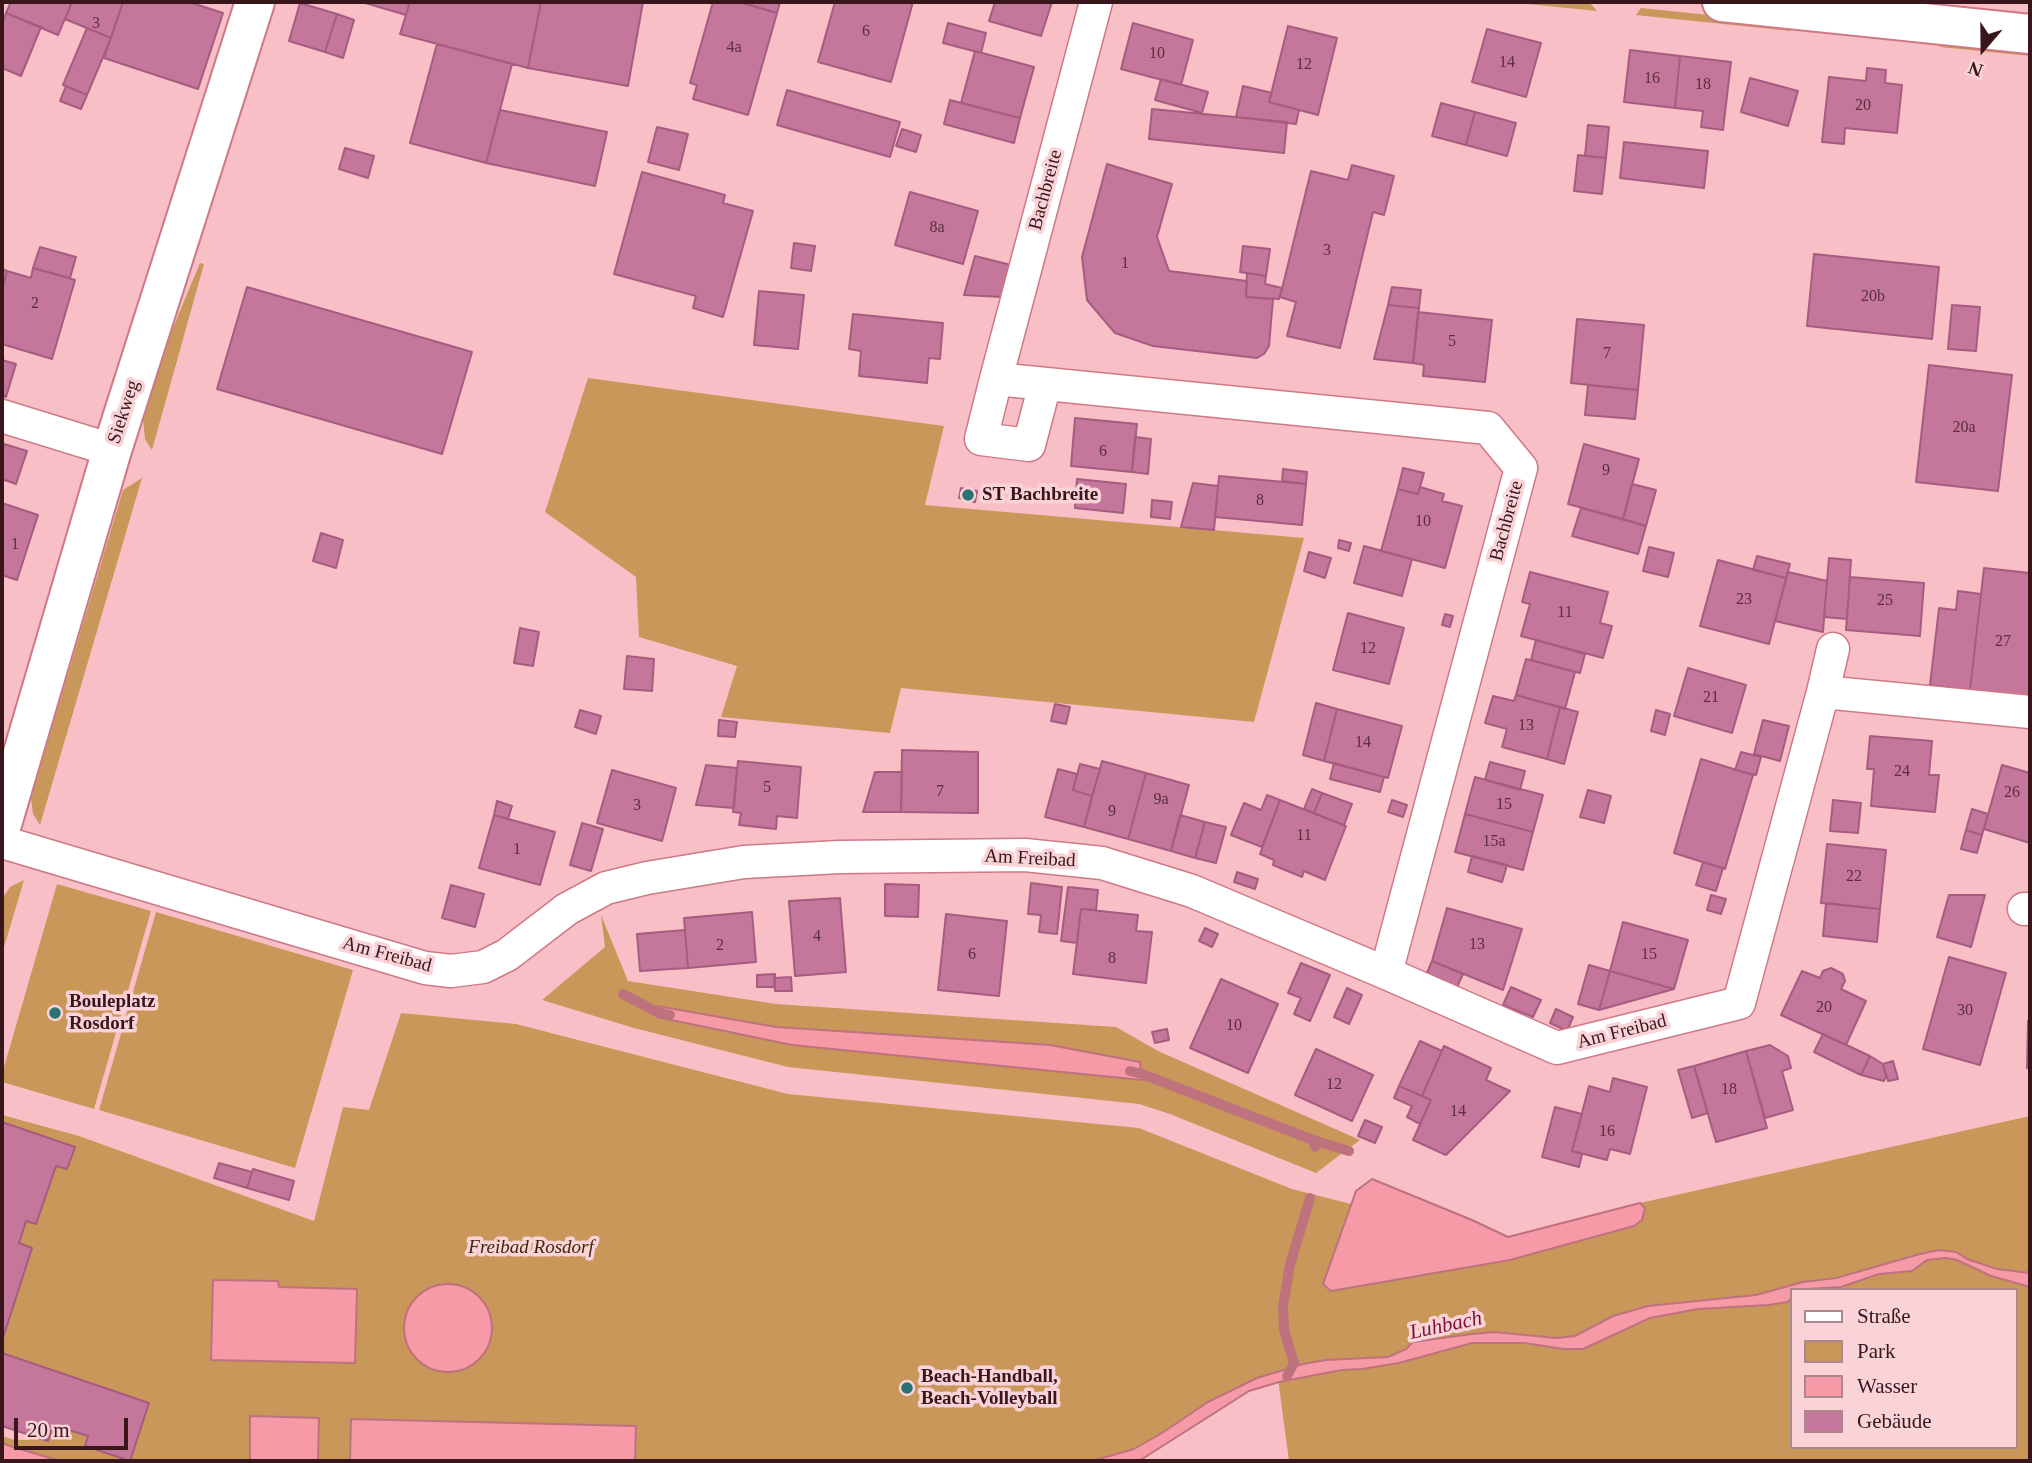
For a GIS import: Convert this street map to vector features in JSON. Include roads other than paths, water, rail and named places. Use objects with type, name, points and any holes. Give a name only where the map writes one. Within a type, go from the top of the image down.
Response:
[{"type":"street","name":"Siekweg","points":[[2,824],[112,450],[255,2]]},
{"type":"street","name":"Bachbreite","points":[[1045,384],[1029,445],[981,439],[1097,2]]},
{"type":"street","points":[[1722,2],[2030,34]]},
{"type":"street","name":"Bachbreite","points":[[996,379],[1488,428],[1521,468],[1387,973]]},
{"type":"street","points":[[2,416],[112,450]]},
{"type":"street","name":"Am Freibad","points":[[2,842],[425,968],[451,971],[483,967],[507,956],[567,909],[606,888],[647,878],[744,862],[840,857],[1025,855],[1102,863],[1192,891],[1557,1048],[1739,1003],[1833,649]]},
{"type":"street","points":[[1823,692],[2030,712]]},
{"type":"water","points":[[657,1006],[776,1027],[1050,1045],[1140,1062],[1142,1080],[792,1045],[657,1017]]},
{"type":"water","points":[[1372,1179],[1508,1237],[1640,1203],[1645,1208],[1642,1220],[1634,1226],[1510,1260],[1331,1291],[1323,1284],[1356,1191]]},
{"type":"water","points":[[1939,1250],[1956,1252],[1967,1259],[1997,1269],[2030,1273],[2030,1287],[1991,1276],[1957,1260],[1946,1258],[1927,1260],[1912,1271],[1879,1274],[1841,1287],[1790,1288],[1788,1302],[1698,1309],[1650,1318],[1583,1349],[1524,1343],[1472,1343],[1399,1363],[1342,1370],[1279,1382],[1249,1391],[1139,1461],[1092,1461],[1134,1449],[1208,1402],[1257,1378],[1303,1364],[1388,1357],[1406,1349],[1413,1342],[1472,1334],[1494,1332],[1556,1338],[1575,1336],[1613,1316],[1648,1306],[1756,1295],[1803,1282],[1836,1278]]},
{"type":"water","points":[[213,1280],[278,1281],[279,1287],[357,1289],[355,1363],[211,1360]]},
{"type":"water","points":[[448,1284],[465,1288],[479,1297],[488,1311],[492,1328],[488,1345],[479,1359],[465,1368],[448,1372],[431,1368],[417,1359],[408,1345],[404,1328],[408,1311],[417,1297],[431,1288]]},
{"type":"water","points":[[250,1416],[319,1418],[318,1461],[250,1461]]},
{"type":"water","points":[[351,1419],[636,1426],[635,1461],[350,1461]]},
{"type":"water","points":[[2,1443],[13,1447],[60,1461],[2,1461]]},
{"type":"waterway","points":[[623,994],[657,1012],[670,1015]]},
{"type":"waterway","points":[[1130,1071],[1313,1140],[1315,1147]]},
{"type":"waterway","points":[[1313,1140],[1349,1151]]},
{"type":"waterway","points":[[1287,1376],[1294,1363],[1284,1330],[1283,1306],[1290,1265],[1310,1198]]},
{"type":"place","name":"ST Bachbreite","points":[[968,495]]},
{"type":"place","name":"Bouleplatz Rosdorf","points":[[55,1013]]},
{"type":"place","name":"Beach-Handball, Beach-Volleyball","points":[[907,1388]]},
{"type":"park label","name":"Freibad Rosdorf","points":[[531,1248]]},
{"type":"water label","name":"Luhbach","points":[[1446,1326]]}]
